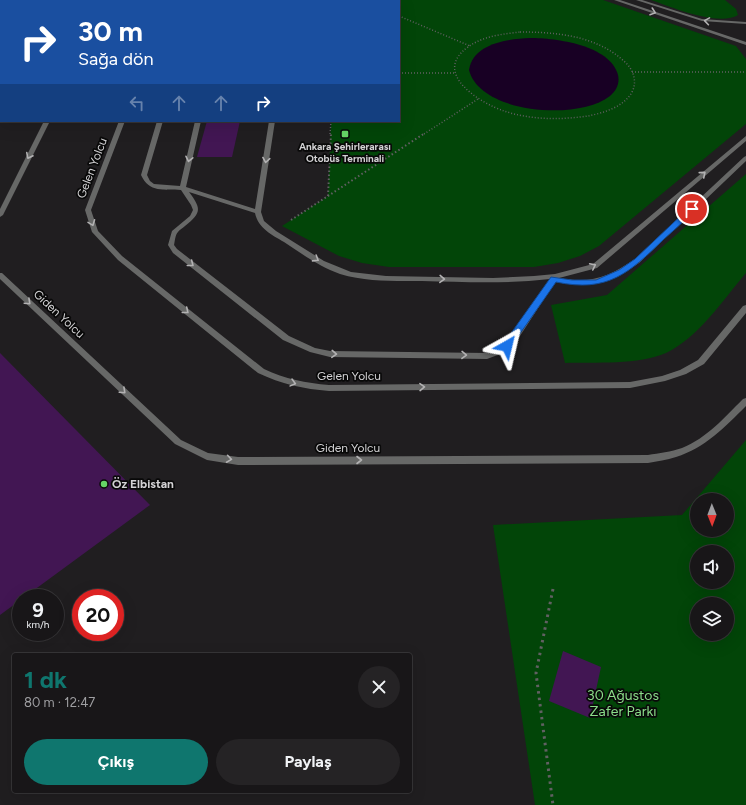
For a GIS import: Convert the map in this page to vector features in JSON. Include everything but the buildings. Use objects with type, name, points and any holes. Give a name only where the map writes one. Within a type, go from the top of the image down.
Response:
[{"type":"lane","points":[[616,0],[746,44]]},
{"type":"lane","points":[[638,0],[702,20],[746,23]]},
{"type":"lane","points":[[0,215],[46,122]]},
{"type":"lane","name":"Gelen Yolcu","points":[[122,122],[88,210],[95,232],[120,258],[261,371],[280,380],[304,386],[329,388],[630,385],[662,380],[683,372],[701,362],[746,308]]},
{"type":"lane","points":[[160,122],[144,175],[147,182],[152,186],[183,188],[258,212]]},
{"type":"lane","points":[[183,188],[198,122]]},
{"type":"lane","points":[[272,122],[258,212],[260,219],[272,232],[321,262],[360,276],[507,281],[555,278],[595,266],[746,138]]},
{"type":"lane","points":[[555,278],[572,283],[597,282],[622,272],[638,261],[746,158]]},
{"type":"lane","points":[[183,188],[194,201],[197,211],[195,216],[174,232],[171,245],[175,251],[286,338],[313,350],[330,354],[487,356],[500,352],[515,338],[555,278]]},
{"type":"lane","name":"Giden Yolcu","points":[[0,275],[178,442],[207,456],[238,460],[648,459],[677,454],[699,444],[715,431],[746,401]]},
{"type":"path","points":[[400,16],[470,46]]},
{"type":"path","points":[[529,32],[554,33],[585,40],[606,48],[620,57],[632,72],[634,86],[629,96],[611,109],[586,116],[549,118],[524,116],[499,109],[478,99],[463,86],[456,73],[456,63],[460,56],[470,46],[491,37],[529,32]]},
{"type":"path","points":[[632,72],[746,72]]},
{"type":"path","points":[[400,73],[456,73]]},
{"type":"path","points":[[272,232],[478,99]]},
{"type":"path","points":[[328,196],[331,122]]},
{"type":"path","points":[[553,589],[536,673],[553,805]]},
{"type":"green space","points":[[400,0],[603,0],[736,46],[746,59],[746,124],[599,246],[580,256],[558,263],[534,267],[389,267],[362,263],[339,256],[282,226],[328,196],[331,122],[400,122]]},
{"type":"green space","points":[[651,0],[725,0],[736,9],[738,15],[730,18],[719,19],[695,15]]},
{"type":"green space","points":[[746,174],[746,273],[709,318],[689,338],[678,346],[655,357],[617,362],[565,363],[551,305],[607,295]]},
{"type":"green space","name":"30 Ağustos Zafer Parkı","points":[[746,440],[746,805],[535,805],[493,525],[682,515],[690,506],[690,537],[734,537],[734,493],[701,493]]},
{"type":"shaded area","points":[[541,38],[581,45],[605,57],[613,65],[618,75],[616,90],[610,96],[595,104],[576,109],[555,110],[532,109],[510,104],[491,96],[477,85],[469,70],[472,61],[477,54],[484,48],[502,41]]},
{"type":"place","name":"Ankara Şehirlerarası Otobüs Terminali","points":[[345,134]]},
{"type":"place","name":"Öz Elbistan","points":[[104,484]]},
{"type":"route","points":[[507,346],[515,338],[520,328],[554,279],[572,283],[597,282],[622,272],[638,261],[692,209]]}]
